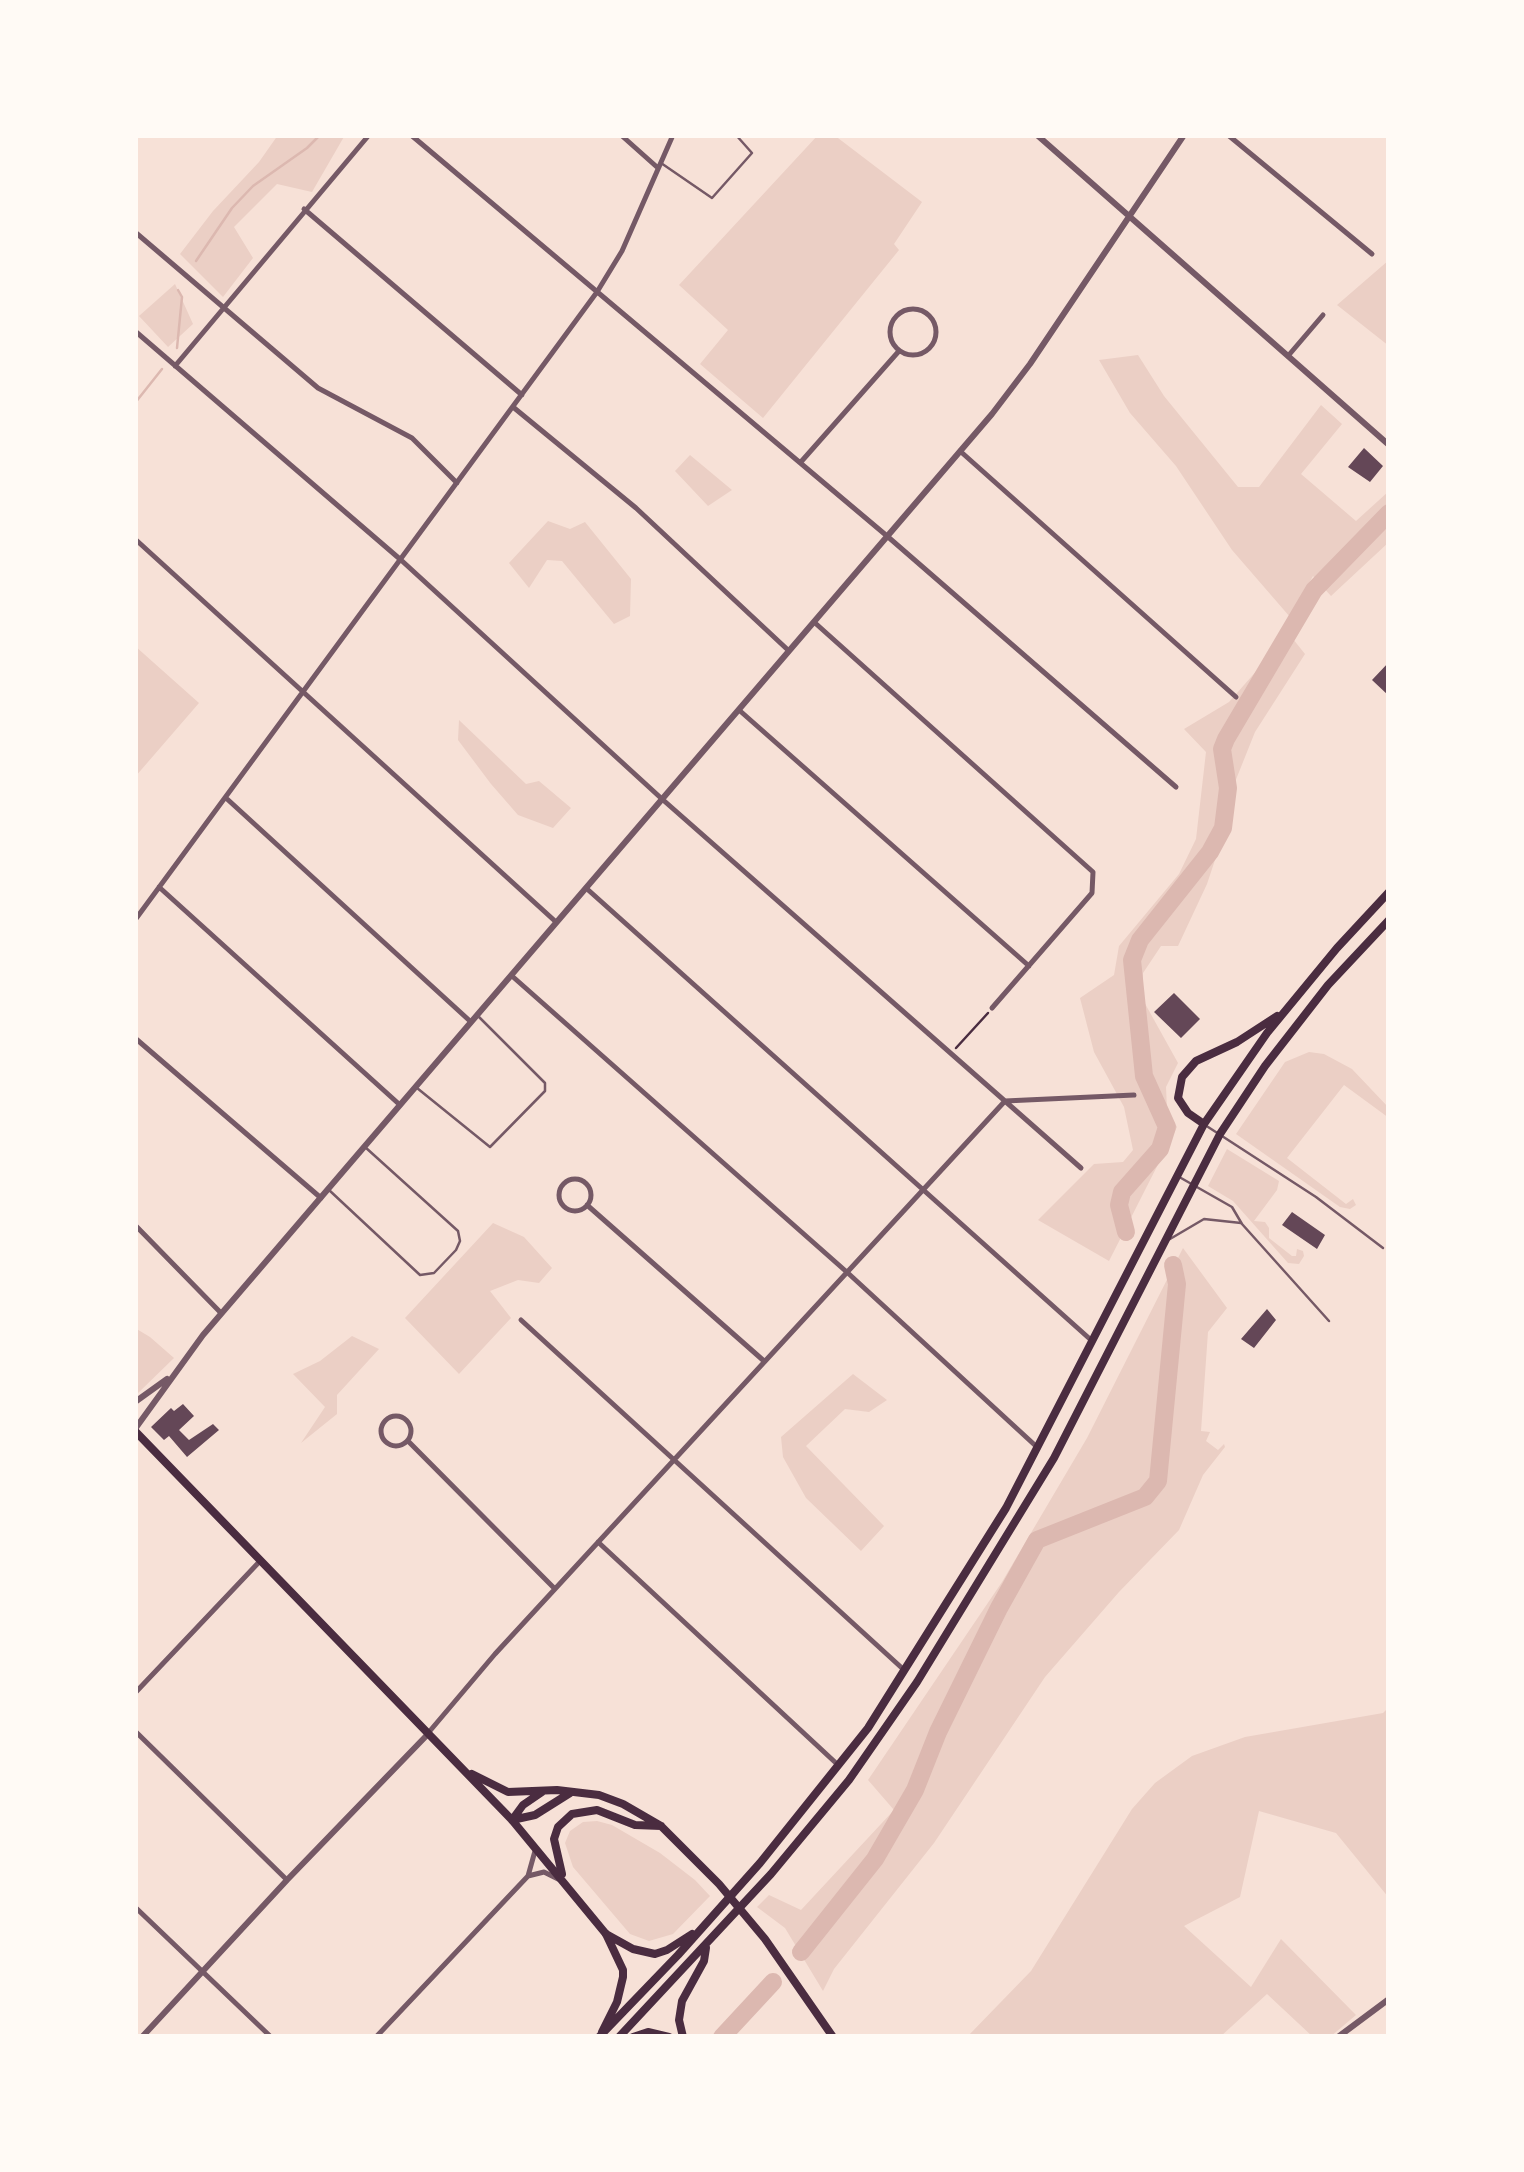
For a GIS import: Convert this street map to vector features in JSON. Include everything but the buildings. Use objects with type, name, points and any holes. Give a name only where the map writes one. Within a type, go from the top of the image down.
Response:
[{"type":"main road","points":[[599,2037],[760,1864],[840,1766],[906,1671],[1006,1508],[1204,1124],[1285,1011],[1336,948],[1389,892]]},
{"type":"main road","points":[[620,2037],[707,1945],[849,1780],[916,1682],[1054,1458],[1220,1134],[1328,985],[1389,920]]},
{"type":"main road","points":[[1204,1124],[1188,1113],[1178,1098],[1182,1077],[1196,1062],[1238,1042],[1285,1011]]},
{"type":"main road","points":[[135,1430],[430,1732],[536,1847],[606,1934],[623,1977],[599,2037]]},
{"type":"main road","points":[[464,1770],[508,1792],[557,1790],[610,1798],[661,1826],[750,1920],[833,2037]]},
{"type":"main road","points":[[512,1820],[524,1804],[542,1792]]},
{"type":"main road","points":[[512,1820],[535,1815],[571,1793]]},
{"type":"main road","points":[[566,1882],[554,1840],[558,1826],[572,1814],[597,1810],[635,1825],[661,1826]]},
{"type":"main road","points":[[606,1934],[633,1950],[655,1954],[701,1928]]},
{"type":"main road","points":[[683,2037],[679,2014],[682,2001],[704,1960],[707,1945]]},
{"type":"main road","points":[[633,2037],[648,2032],[670,2037]]},
{"type":"street","points":[[174,367],[369,135]]},
{"type":"street","points":[[411,135],[887,536],[1176,787]]},
{"type":"street","points":[[622,135],[660,165]]},
{"type":"street","points":[[135,920],[597,292],[622,250],[673,135]]},
{"type":"street","points":[[1037,135],[1389,445]]},
{"type":"street","points":[[135,1430],[172,1375],[222,1314],[1017,382],[1184,135]]},
{"type":"street","points":[[1228,135],[1372,254]]},
{"type":"street","points":[[304,209],[522,395]]},
{"type":"street","points":[[135,232],[318,388],[412,438],[457,483]]},
{"type":"street","points":[[910,310],[924,312],[936,329],[933,343],[918,355],[899,351],[890,338],[892,322],[910,310]]},
{"type":"street","points":[[1288,356],[1323,315]]},
{"type":"street","points":[[135,331],[402,560],[662,799],[1080,1168]]},
{"type":"street","points":[[800,463],[899,351]]},
{"type":"street","points":[[512,407],[636,508],[789,651]]},
{"type":"street","points":[[960,451],[1236,697]]},
{"type":"street","points":[[135,540],[556,922]]},
{"type":"street","points":[[814,622],[1089,865],[1094,886],[1087,898],[992,1008]]},
{"type":"street","points":[[738,710],[1029,966]]},
{"type":"street","points":[[226,798],[474,1018]]},
{"type":"street","points":[[159,887],[400,1106]]},
{"type":"street","points":[[586,888],[1093,1342]]},
{"type":"street","points":[[511,975],[1038,1448]]},
{"type":"street","points":[[135,1038],[320,1198]]},
{"type":"street","points":[[142,2037],[286,1880],[430,1732],[554,1589],[1005,1101],[1134,1094]]},
{"type":"street","points":[[573,1178],[584,1182],[590,1190],[588,1205],[574,1211],[564,1208],[558,1193],[563,1183],[573,1178]]},
{"type":"street","points":[[588,1205],[764,1361]]},
{"type":"street","points":[[135,1225],[222,1314]]},
{"type":"street","points":[[521,1320],[906,1671]]},
{"type":"street","points":[[135,1402],[172,1375]]},
{"type":"street","points":[[400,1416],[408,1422],[408,1442],[394,1447],[384,1442],[381,1428],[386,1420],[400,1416]]},
{"type":"street","points":[[408,1442],[554,1589]]},
{"type":"street","points":[[598,1542],[840,1766]]},
{"type":"street","points":[[135,1693],[261,1560]]},
{"type":"street","points":[[135,1730],[286,1880]]},
{"type":"street","points":[[376,2037],[528,1876],[536,1847]]},
{"type":"street","points":[[528,1876],[544,1872],[566,1882]]},
{"type":"street","points":[[135,1907],[271,2037]]},
{"type":"street","points":[[1338,2037],[1389,1998]]},
{"type":"lane","points":[[660,165],[712,198],[752,153],[736,135]]},
{"type":"lane","points":[[416,1087],[490,1147],[545,1091],[545,1083],[474,1018]]},
{"type":"lane","points":[[1204,1124],[1316,1197],[1383,1248]]},
{"type":"lane","points":[[328,1190],[420,1275],[434,1273],[456,1250],[460,1241],[458,1231],[364,1146]]},
{"type":"lane","points":[[1177,1176],[1232,1207],[1242,1224],[1328,1321]]},
{"type":"lane","points":[[1167,1241],[1204,1219],[1242,1224]]},
{"type":"path","points":[[952,1053],[992,1008]]},
{"type":"shaded area","points":[[278,135],[345,135],[312,192],[277,184],[234,227],[253,258],[223,297],[180,254]]},
{"type":"shaded area","points":[[818,135],[834,135],[922,202],[894,244],[899,250],[763,418],[700,364],[728,330],[679,285]]},
{"type":"shaded area","points":[[1389,260],[1389,346],[1337,305]]},
{"type":"shaded area","points":[[175,284],[193,324],[168,347],[139,316]]},
{"type":"shaded area","points":[[1138,355],[1164,396],[1238,487],[1259,487],[1321,405],[1342,424],[1301,474],[1356,521],[1389,491],[1389,542],[1331,596],[1313,576],[1290,617],[1232,550],[1176,466],[1130,413],[1099,360]]},
{"type":"shaded area","points":[[690,455],[732,490],[708,506],[675,471]]},
{"type":"shaded area","points":[[548,521],[570,529],[585,522],[631,579],[630,616],[614,624],[562,561],[547,560],[529,588],[509,563]]},
{"type":"shaded area","points":[[1285,629],[1305,654],[1255,732],[1235,782],[1231,812],[1207,884],[1178,946],[1161,946],[1143,973],[1143,1000],[1178,1063],[1166,1087],[1167,1109],[1177,1127],[1109,1261],[1038,1220],[1094,1164],[1123,1162],[1133,1150],[1124,1107],[1094,1052],[1080,998],[1114,975],[1119,946],[1179,874],[1196,839],[1206,752],[1184,729],[1229,702],[1259,668]]},
{"type":"shaded area","points":[[135,646],[199,703],[135,777]]},
{"type":"shaded area","points":[[459,720],[526,784],[539,781],[571,808],[553,828],[518,815],[491,784],[458,740]]},
{"type":"shaded area","points":[[1309,1052],[1324,1054],[1352,1069],[1389,1108],[1389,1118],[1344,1085],[1287,1158],[1346,1204],[1353,1199],[1356,1205],[1350,1209],[1340,1207],[1236,1134],[1285,1062]]},
{"type":"shaded area","points":[[1227,1149],[1279,1181],[1277,1190],[1254,1221],[1265,1222],[1269,1238],[1292,1256],[1296,1256],[1297,1249],[1303,1251],[1299,1264],[1288,1263],[1233,1201],[1208,1186]]},
{"type":"shaded area","points":[[493,1223],[524,1237],[552,1268],[539,1283],[518,1280],[490,1291],[511,1318],[459,1374],[405,1318]]},
{"type":"shaded area","points":[[1183,1248],[1227,1308],[1208,1332],[1201,1431],[1210,1432],[1206,1441],[1218,1450],[1224,1444],[1225,1447],[1203,1475],[1179,1530],[1045,1677],[934,1843],[834,1969],[823,1991],[785,1928],[757,1907],[769,1895],[801,1910],[894,1810],[868,1780],[1002,1582],[1087,1438]]},
{"type":"shaded area","points":[[135,1328],[174,1358],[135,1396]]},
{"type":"shaded area","points":[[352,1336],[379,1349],[337,1395],[337,1414],[301,1443],[325,1407],[293,1374],[320,1361]]},
{"type":"shaded area","points":[[853,1374],[887,1400],[869,1412],[845,1409],[806,1446],[884,1526],[861,1551],[806,1498],[783,1457],[781,1437]]},
{"type":"shaded area","points":[[1389,1707],[1389,1898],[1336,1833],[1259,1811],[1240,1897],[1184,1926],[1251,1987],[1281,1939],[1356,2015],[1330,2037],[1313,2037],[1267,1994],[1220,2037],[967,2037],[1031,1971],[1132,1809],[1155,1783],[1192,1756],[1245,1737],[1383,1713]]},
{"type":"shaded area","points":[[583,1822],[612,1825],[660,1853],[710,1896],[673,1934],[649,1941],[630,1934],[573,1867],[565,1843],[570,1831]]},
{"type":"waterway","points":[[196,261],[232,208],[253,186],[320,135]]},
{"type":"waterway","points":[[177,348],[182,297],[178,290]]},
{"type":"waterway","points":[[135,403],[162,369]]},
{"type":"waterway","points":[[1126,1232],[1119,1205],[1122,1192],[1160,1149],[1167,1127],[1144,1076],[1132,960],[1140,940],[1210,852],[1223,828],[1228,788],[1222,749],[1226,739],[1314,590],[1389,513]]},
{"type":"waterway","points":[[801,1952],[875,1859],[915,1790],[938,1732],[1037,1540],[1145,1497],[1158,1481],[1177,1284],[1173,1265]]},
{"type":"waterway","points":[[722,2037],[773,1982]]}]
